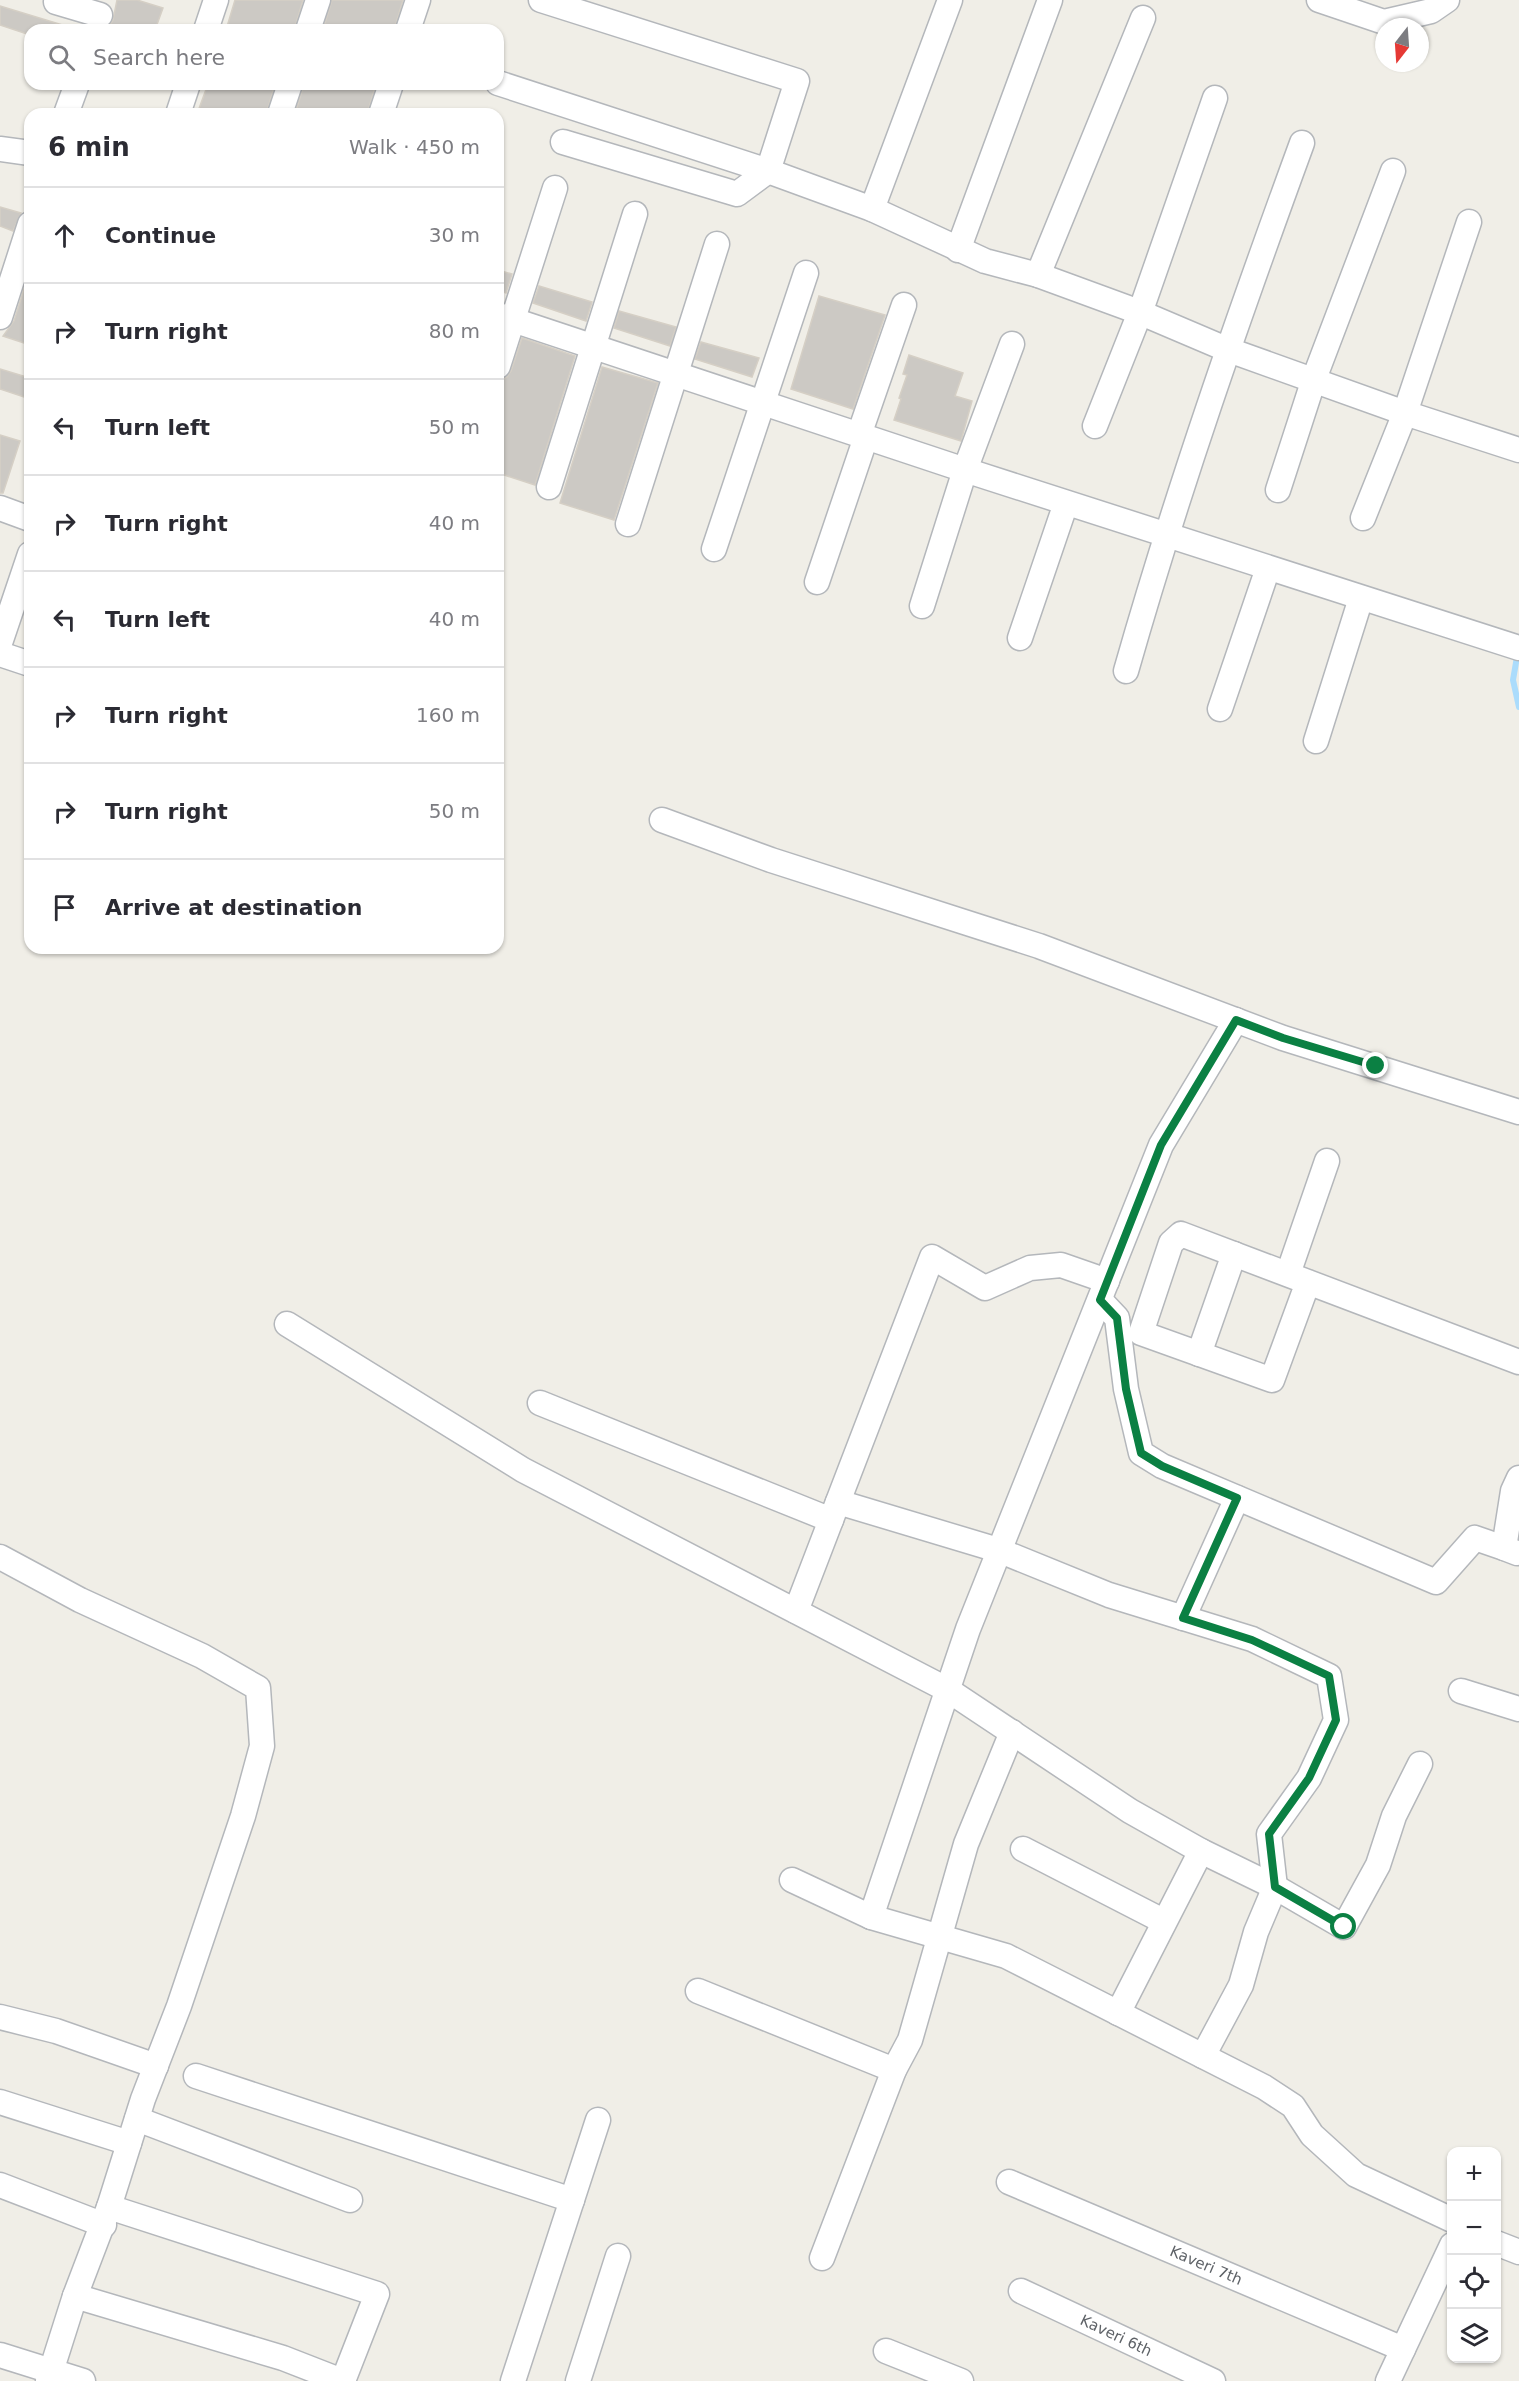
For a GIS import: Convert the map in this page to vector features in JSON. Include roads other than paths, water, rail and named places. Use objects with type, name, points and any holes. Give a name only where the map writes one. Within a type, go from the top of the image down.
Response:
[{"type":"street","points":[[208,24],[216,0]]},
{"type":"street","points":[[310,24],[318,0]]},
{"type":"street","points":[[410,24],[418,0]]},
{"type":"street","points":[[541,0],[797,81],[768,171],[737,194],[563,142]]},
{"type":"street","points":[[872,209],[950,0]]},
{"type":"street","points":[[958,250],[1050,0]]},
{"type":"street","points":[[1319,0],[1384,22],[1431,11],[1447,0]]},
{"type":"street","points":[[56,2],[100,15]]},
{"type":"street","points":[[1038,275],[1143,18]]},
{"type":"street","points":[[504,85],[768,171],[872,209],[958,250],[1038,275],[1139,312],[1226,349],[1405,413],[1519,450]]},
{"type":"street","points":[[68,108],[75,90]]},
{"type":"street","points":[[180,108],[186,90]]},
{"type":"street","points":[[282,108],[288,90]]},
{"type":"street","points":[[383,108],[388,90]]},
{"type":"street","points":[[1095,426],[1139,312],[1215,98]]},
{"type":"street","points":[[1126,671],[1165,534],[1226,349],[1302,143]]},
{"type":"street","points":[[0,150],[24,152]]},
{"type":"street","points":[[1278,490],[1314,379],[1393,171]]},
{"type":"street","points":[[555,188],[505,317],[965,470],[1508,645]]},
{"type":"street","points":[[549,487],[635,214]]},
{"type":"street","points":[[1362,518],[1405,413],[1469,222]]},
{"type":"street","points":[[0,318],[24,243]]},
{"type":"street","points":[[628,524],[717,244]]},
{"type":"street","points":[[714,549],[806,273]]},
{"type":"street","points":[[817,582],[904,305]]},
{"type":"street","points":[[922,606],[965,470],[1012,344]]},
{"type":"street","points":[[1020,638],[1066,502]]},
{"type":"street","points":[[0,508],[24,517]]},
{"type":"street","points":[[1220,709],[1268,567]]},
{"type":"street","points":[[0,643],[24,572]]},
{"type":"street","points":[[1316,741],[1361,598]]},
{"type":"street","points":[[0,654],[24,662]]},
{"type":"street","points":[[662,820],[771,860],[1039,946],[1283,1038],[1519,1112]]},
{"type":"street","points":[[872,1917],[948,1690],[998,1550],[1161,1145],[1236,1020]]},
{"type":"street","points":[[1327,1161],[1298,1278],[1272,1380],[1141,1333],[1171,1243],[1181,1234],[1298,1278],[1519,1362]]},
{"type":"street","points":[[1199,1354],[1234,1254]]},
{"type":"street","points":[[796,1611],[932,1257],[985,1288],[1030,1268],[1061,1265],[1103,1290],[1117,1318],[1126,1389],[1141,1453],[1162,1466],[1436,1582],[1475,1538],[1511,1551],[1513,1491],[1519,1478]]},
{"type":"street","points":[[287,1324],[523,1470],[948,1690],[1131,1810],[1201,1851],[1275,1887],[1344,1927],[1378,1865],[1394,1816],[1420,1764]]},
{"type":"street","points":[[540,1403],[835,1511],[998,1550],[1109,1595],[1252,1640],[1329,1676],[1336,1720],[1309,1778],[1269,1834],[1275,1887],[1256,1932],[1241,1986],[1203,2056]]},
{"type":"street","points":[[1183,1618],[1237,1498]]},
{"type":"street","points":[[0,1557],[80,1600],[202,1656],[258,1688],[262,1746],[243,1816],[179,2006],[137,2119],[107,2216],[75,2296],[50,2375]]},
{"type":"street","points":[[1461,1691],[1519,1709]]},
{"type":"street","points":[[822,2258],[894,2070],[910,2040],[966,1844],[1012,1732]]},
{"type":"street","points":[[1023,1849],[1163,1921]]},
{"type":"street","points":[[1118,2013],[1163,1921],[1201,1851]]},
{"type":"street","points":[[792,1880],[872,1917],[1006,1956],[1264,2087],[1293,2106],[1312,2135],[1356,2175],[1447,2218]]},
{"type":"street","points":[[698,1991],[894,2070]]},
{"type":"street","points":[[0,2017],[56,2031],[156,2066]]},
{"type":"street","points":[[196,2076],[573,2200]]},
{"type":"street","points":[[0,2102],[129,2143]]},
{"type":"street","points":[[137,2119],[350,2200]]},
{"type":"street","points":[[513,2381],[598,2120]]},
{"type":"street","name":"Kaveri 7th","points":[[1009,2182],[1403,2349]]},
{"type":"street","points":[[0,2185],[377,2294],[342,2381],[283,2358],[75,2296]]},
{"type":"street","points":[[1501,2245],[1519,2252]]},
{"type":"street","points":[[1388,2381],[1447,2255]]},
{"type":"street","points":[[578,2381],[618,2256]]},
{"type":"street","name":"Kaveri 6th","points":[[1021,2291],[1213,2381]]},
{"type":"street","points":[[886,2351],[961,2381]]},
{"type":"street","points":[[0,2355],[50,2375],[82,2381]]},
{"type":"waterway","points":[[1518,651],[1513,680],[1519,707]]}]
